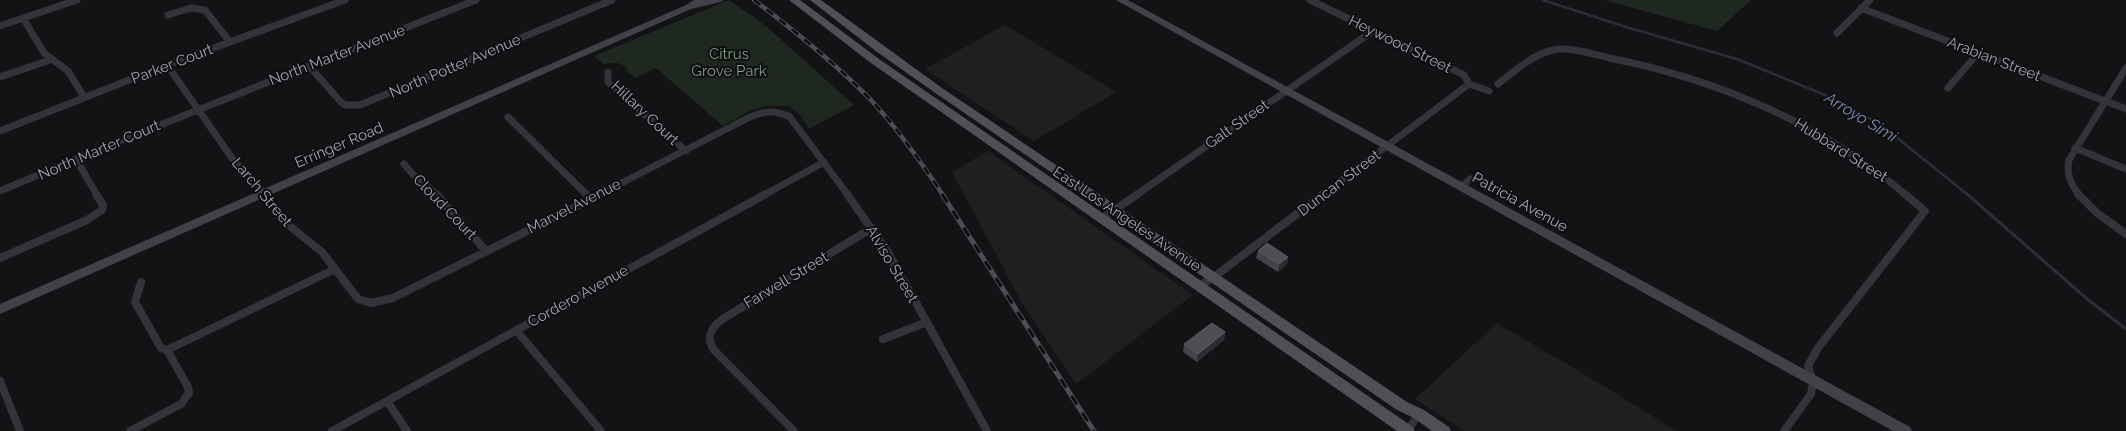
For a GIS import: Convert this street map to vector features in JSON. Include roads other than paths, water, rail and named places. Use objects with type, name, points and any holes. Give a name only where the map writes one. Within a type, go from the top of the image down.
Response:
[{"type":"main road","name":"East Los Angeles Avenue","points":[[794,0],[875,62],[1408,431]]},
{"type":"main road","name":"East Los Angeles Avenue","points":[[815,0],[881,50],[1114,210],[1402,406],[1420,414],[1444,431]]},
{"type":"street","points":[[0,26],[77,0]]},
{"type":"street","points":[[320,0],[327,7]]},
{"type":"street","name":"Parker Court","points":[[0,130],[345,0]]},
{"type":"street","name":"North Marter Avenue","points":[[198,109],[476,0]]},
{"type":"street","name":"North Potter Avenue","points":[[309,66],[341,102],[352,106],[360,105],[612,0]]},
{"type":"street","name":"Erringer Road","points":[[689,8],[700,0]]},
{"type":"street","name":"Erringer Road","points":[[0,309],[689,8],[718,0]]},
{"type":"street","name":"Patricia Avenue","points":[[1121,0],[1387,147],[1465,183],[1813,381],[1905,431]]},
{"type":"street","name":"Heywood Street","points":[[1310,0],[1464,75],[1469,84]]},
{"type":"street","points":[[1837,33],[1870,0]]},
{"type":"street","points":[[168,15],[183,9],[200,8],[205,10],[230,42]]},
{"type":"street","name":"Arabian Street","points":[[1861,8],[2126,109]]},
{"type":"street","points":[[23,18],[44,53],[50,60],[68,71],[84,97]]},
{"type":"street","name":"Galt Street","points":[[1101,219],[1373,31]]},
{"type":"street","name":"Hubbard Street","points":[[1498,84],[1536,57],[1559,49],[1616,58],[1701,82],[1776,111],[1849,152],[1899,187],[1925,212],[1818,348],[1808,366],[1813,381],[1811,394],[1784,431]]},
{"type":"street","points":[[1948,88],[1978,53]]},
{"type":"street","points":[[0,78],[50,60]]},
{"type":"street","name":"Larch Street","points":[[168,66],[234,161],[249,175],[281,219],[322,252],[358,299],[370,304]]},
{"type":"street","points":[[2126,68],[2075,148],[2068,162],[2067,170],[2073,187],[2081,197],[2126,234]]},
{"type":"street","name":"Hillary Court","points":[[608,72],[608,82],[686,151]]},
{"type":"street","points":[[1469,84],[1489,91]]},
{"type":"street","name":"Duncan Street","points":[[1199,286],[1214,278],[1253,246],[1469,84]]},
{"type":"street","name":"North Marter Court","points":[[0,191],[198,109]]},
{"type":"street","name":"Marvel Avenue","points":[[370,304],[393,298],[686,151],[750,116],[766,111],[778,111]]},
{"type":"street","name":"Alviso Street","points":[[778,111],[789,116],[872,228],[987,431]]},
{"type":"street","points":[[508,117],[590,198]]},
{"type":"street","points":[[2075,148],[2126,169]]},
{"type":"street","points":[[0,258],[87,220],[102,210],[103,205],[76,159]]},
{"type":"street","name":"Cordero Avenue","points":[[332,431],[824,162]]},
{"type":"street","name":"Cloud Court","points":[[404,164],[417,179],[435,192],[486,251]]},
{"type":"street","name":"Farwell Street","points":[[794,431],[714,350],[709,339],[710,332],[714,325],[721,320],[872,228]]},
{"type":"street","points":[[167,350],[335,269]]},
{"type":"street","points":[[130,431],[175,408],[186,399],[188,393],[188,387],[167,350],[162,348],[135,302],[141,282]]},
{"type":"street","points":[[883,339],[926,322]]},
{"type":"street","points":[[516,330],[601,431]]},
{"type":"street","points":[[0,381],[20,431]]},
{"type":"street","points":[[387,401],[408,431]]},
{"type":"street","points":[[1408,431],[1420,414]]},
{"type":"waterway","name":"Arroyo Simi","points":[[1543,0],[1626,27],[1737,59],[1825,95],[1880,124],[1968,195]]},
{"type":"waterway","name":"Arroyo Simi","points":[[1967,194],[2086,298],[2126,329]]},
{"type":"railway","points":[[754,0],[814,48],[871,100],[891,122],[943,195]]},
{"type":"railway","points":[[942,194],[1094,431]]},
{"type":"park label","name":"Citrus Grove Park","points":[[729,62]]}]
